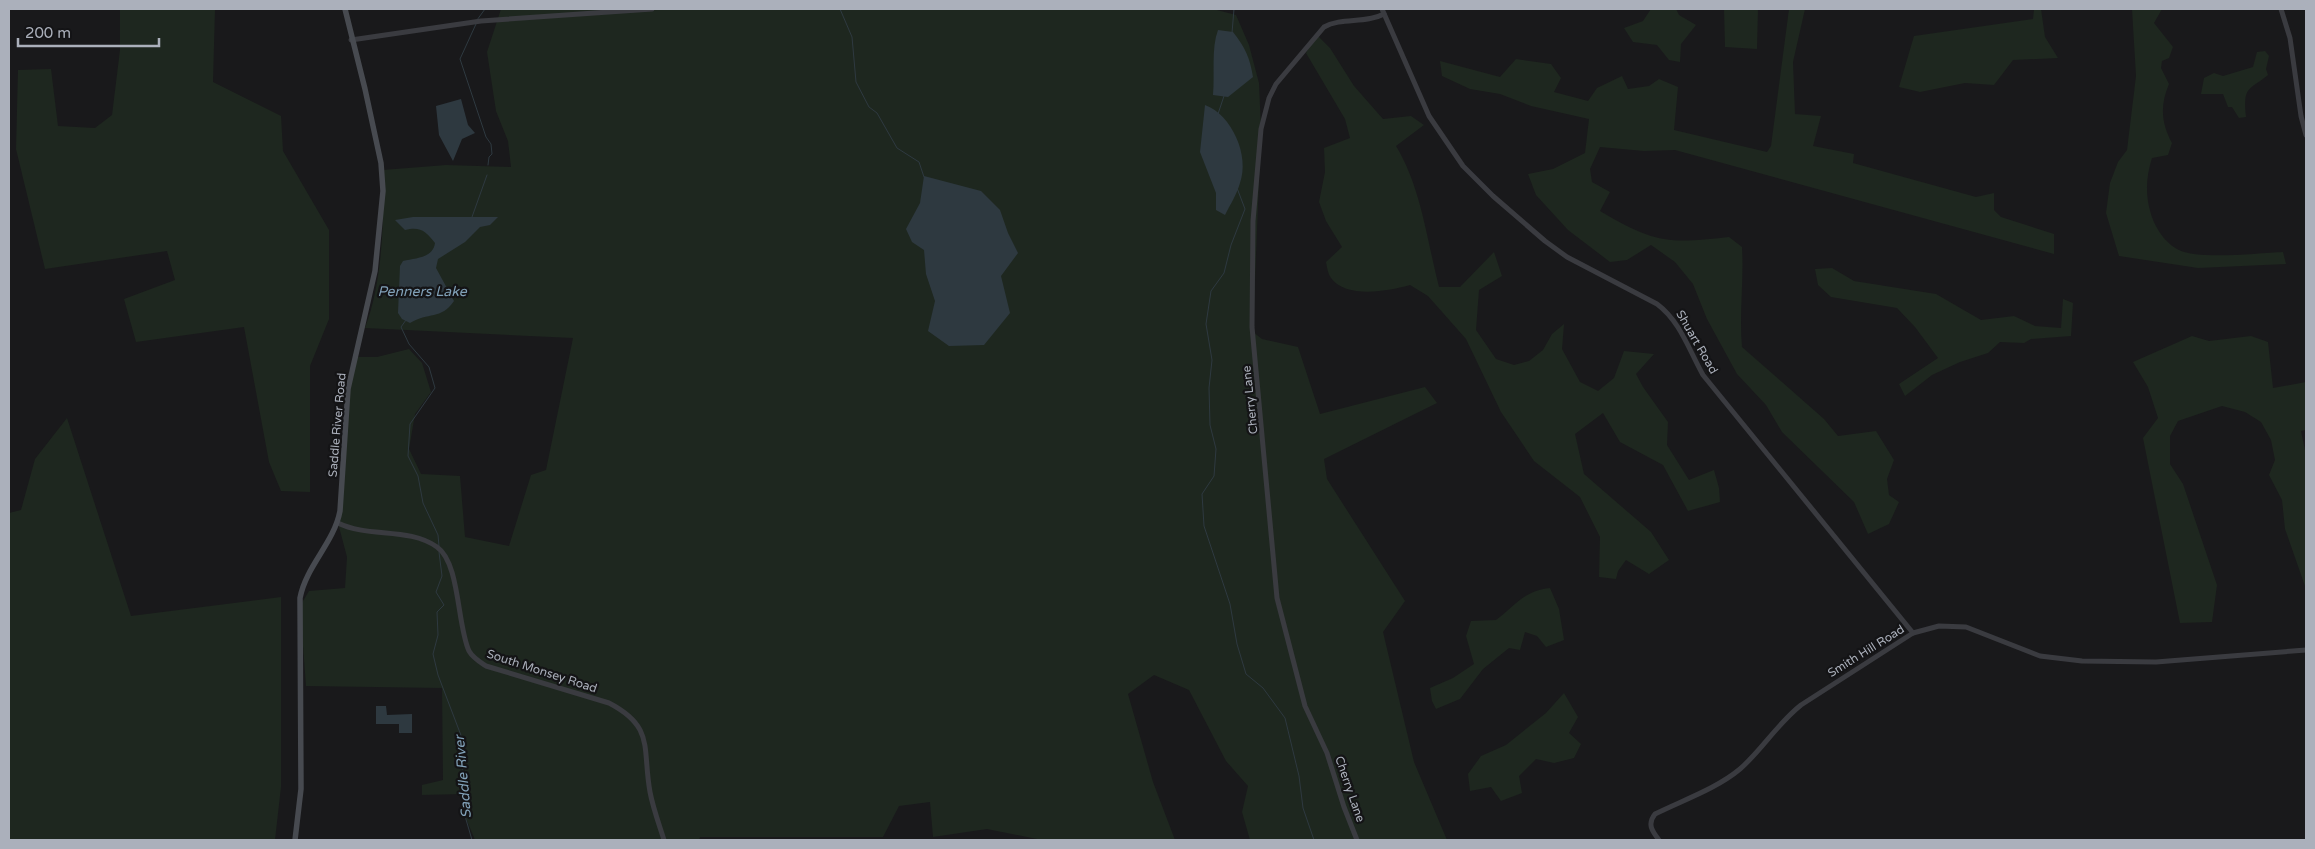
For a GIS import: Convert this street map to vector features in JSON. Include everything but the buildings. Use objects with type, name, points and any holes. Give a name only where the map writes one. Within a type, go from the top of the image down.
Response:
[{"type":"main road","name":"Saddle River Road","points":[[295,840],[301,789],[300,598],[304,582],[338,523],[349,388],[375,271],[383,191],[381,163],[345,9]]},
{"type":"street","points":[[351,40],[461,23],[652,9]]},
{"type":"street","points":[[2281,9],[2290,38],[2301,116],[2306,135]]},
{"type":"street","name":"Cherry Lane","points":[[1357,840],[1344,807],[1327,753],[1305,706],[1277,598],[1252,327],[1253,221],[1261,129],[1269,98],[1276,84],[1316,34],[1330,24],[1371,19],[1383,11]]},
{"type":"street","name":"Shuart Road","points":[[1383,11],[1429,116],[1464,166],[1493,196],[1560,252],[1657,304],[1669,313],[1678,326],[1703,375],[1913,633]]},
{"type":"street","name":"South Monsey Road","points":[[338,523],[356,530],[405,536],[425,541],[436,546],[444,553],[450,565],[465,638],[470,652],[486,666],[609,703],[626,712],[636,722],[642,734],[647,751],[646,768],[650,794],[664,840]]},
{"type":"street","name":"Smith Hill Road","points":[[1659,840],[1650,826],[1655,814],[1713,786],[1741,768],[1795,709],[1830,684],[1885,653],[1913,633],[1939,626],[1966,628],[2040,656],[2082,661],[2156,662],[2306,650]]},
{"type":"shaded area","points":[[120,9],[215,9],[213,82],[281,116],[283,151],[329,230],[329,319],[310,366],[310,492],[281,491],[269,462],[244,327],[136,342],[124,299],[175,280],[167,251],[45,269],[16,149],[18,70],[51,69],[58,126],[95,128],[112,115],[120,50]]},
{"type":"shaded area","points":[[501,9],[1213,9],[1236,15],[1249,45],[1259,83],[1261,129],[1253,332],[1262,339],[1298,347],[1320,414],[1425,387],[1437,403],[1324,459],[1327,479],[1405,601],[1383,632],[1414,762],[1447,840],[1250,840],[1242,812],[1248,786],[1226,761],[1189,690],[1154,675],[1128,694],[1153,782],[1175,840],[1042,840],[987,829],[933,837],[930,802],[899,806],[883,837],[700,837],[699,840],[475,840],[465,816],[462,794],[422,795],[422,785],[443,780],[442,688],[306,686],[300,606],[309,591],[345,588],[347,557],[338,523],[342,448],[354,357],[377,357],[409,349],[422,363],[431,392],[415,414],[409,449],[421,474],[460,476],[465,537],[509,546],[531,475],[546,470],[573,338],[365,328],[376,290],[379,270],[383,209],[383,170],[446,165],[511,167],[508,141],[496,111],[487,52]]},
{"type":"shaded area","points":[[1651,9],[1676,9],[1679,15],[1696,25],[1681,44],[1680,62],[1669,60],[1657,45],[1633,42],[1624,28],[1643,21]]},
{"type":"shaded area","points":[[1724,9],[1758,9],[1757,49],[1725,47]]},
{"type":"shaded area","points":[[1789,9],[1805,9],[1793,62],[1795,114],[1821,116],[1813,146],[1854,154],[1853,163],[1976,197],[1994,193],[1994,210],[2001,217],[2054,234],[2054,254],[1675,150],[1644,151],[1600,147],[1590,169],[1592,182],[1610,192],[1600,211],[1634,230],[1662,239],[1691,240],[1729,237],[1742,247],[1742,347],[1824,419],[1838,436],[1876,431],[1894,460],[1887,479],[1889,495],[1899,502],[1889,524],[1868,534],[1854,502],[1782,432],[1766,405],[1737,374],[1707,319],[1693,284],[1675,262],[1651,245],[1627,260],[1610,262],[1568,230],[1536,195],[1528,174],[1553,169],[1585,153],[1589,119],[1531,106],[1500,94],[1470,89],[1442,76],[1440,61],[1500,77],[1516,59],[1551,64],[1561,78],[1554,92],[1588,101],[1597,88],[1622,76],[1628,89],[1649,86],[1659,79],[1678,87],[1674,130],[1767,152],[1771,146]]},
{"type":"shaded area","points":[[2034,9],[2041,9],[2045,37],[2058,58],[2013,60],[1994,85],[1965,83],[1920,92],[1899,87],[1914,36],[2033,19]]},
{"type":"shaded area","points":[[2132,9],[2162,9],[2154,23],[2173,47],[2169,58],[2162,61],[2161,68],[2169,84],[2164,99],[2163,114],[2168,136],[2172,143],[2168,155],[2152,158],[2147,179],[2149,207],[2158,230],[2165,240],[2174,247],[2188,253],[2214,255],[2283,252],[2286,264],[2198,268],[2119,256],[2106,213],[2110,183],[2118,162],[2127,150],[2136,76]]},
{"type":"shaded area","points":[[1316,34],[1330,48],[1354,86],[1383,119],[1411,116],[1424,125],[1396,146],[1412,179],[1439,287],[1460,287],[1494,252],[1502,276],[1479,290],[1476,330],[1496,359],[1514,365],[1529,361],[1543,350],[1552,334],[1564,324],[1562,349],[1580,382],[1598,391],[1614,378],[1624,351],[1654,354],[1636,374],[1668,422],[1667,445],[1689,480],[1714,470],[1719,488],[1720,502],[1688,511],[1663,465],[1620,442],[1603,413],[1575,434],[1584,474],[1651,532],[1669,560],[1649,574],[1626,560],[1618,571],[1616,579],[1599,577],[1600,537],[1580,497],[1534,461],[1501,412],[1466,339],[1428,296],[1410,285],[1380,291],[1357,291],[1338,285],[1331,278],[1326,262],[1342,247],[1326,221],[1319,202],[1325,172],[1324,148],[1350,138],[1345,119],[1306,53]]},
{"type":"shaded area","points":[[2265,51],[2269,56],[2266,69],[2268,75],[2248,90],[2245,100],[2246,117],[2239,118],[2232,107],[2228,107],[2223,94],[2201,94],[2204,78],[2214,73],[2223,76],[2253,67],[2257,52]]},
{"type":"shaded area","points":[[1832,268],[1854,281],[1936,294],[1981,320],[2014,316],[2035,326],[2061,328],[2063,299],[2073,303],[2071,336],[2031,339],[2024,343],[2000,342],[1988,353],[1960,362],[1932,375],[1905,396],[1899,384],[1938,358],[1915,327],[1897,308],[1831,297],[1818,285],[1815,269]]},
{"type":"shaded area","points":[[2192,336],[2209,341],[2251,336],[2268,342],[2273,388],[2306,382],[2306,430],[2301,431],[2306,455],[2306,589],[2285,529],[2282,500],[2269,475],[2275,460],[2271,440],[2261,422],[2245,412],[2222,406],[2178,421],[2170,436],[2170,464],[2183,484],[2217,585],[2212,622],[2180,623],[2143,438],[2158,418],[2148,387],[2133,362]]},
{"type":"shaded area","points":[[67,418],[131,616],[281,597],[281,787],[275,840],[9,840],[9,513],[21,510],[35,459]]},
{"type":"shaded area","points":[[1550,588],[1559,609],[1564,640],[1546,647],[1537,636],[1525,632],[1520,650],[1509,648],[1483,669],[1460,699],[1436,709],[1432,701],[1430,688],[1453,678],[1474,664],[1466,636],[1471,621],[1496,620],[1526,596],[1533,592]]},
{"type":"shaded area","points":[[1564,693],[1578,717],[1569,733],[1581,744],[1574,758],[1554,763],[1536,759],[1519,776],[1522,793],[1501,801],[1491,787],[1470,791],[1468,774],[1481,756],[1506,745],[1546,713]]},
{"type":"water","points":[[1218,30],[1233,32],[1237,37],[1246,53],[1253,77],[1228,97],[1213,95],[1214,53]]},
{"type":"water","points":[[461,99],[468,125],[475,133],[462,139],[453,161],[439,135],[436,106]]},
{"type":"water","points":[[1205,105],[1215,110],[1231,127],[1243,161],[1240,183],[1225,215],[1216,210],[1216,193],[1200,152]]},
{"type":"water","points":[[924,176],[981,191],[1000,210],[1008,233],[1018,253],[1001,276],[1010,313],[984,345],[949,346],[928,331],[935,301],[926,274],[924,250],[912,242],[906,229],[920,203]]},
{"type":"water","name":"Penners Lake","points":[[413,217],[498,217],[490,225],[480,227],[465,242],[438,259],[436,268],[454,301],[444,311],[410,323],[402,319],[398,313],[400,266],[403,261],[418,258],[431,252],[435,243],[429,235],[419,229],[405,230],[395,220]]},
{"type":"water","points":[[376,706],[386,706],[387,715],[412,714],[412,733],[399,733],[399,724],[376,724]]},
{"type":"waterway","name":"Saddle River","points":[[477,20],[485,9]]},
{"type":"waterway","points":[[840,9],[852,37],[856,82],[869,107],[877,113],[897,148],[919,162],[924,177]]},
{"type":"waterway","points":[[1232,33],[1234,9]]},
{"type":"waterway","name":"Saddle River","points":[[476,24],[460,59],[486,137],[491,144],[492,154],[489,157],[488,165]]},
{"type":"waterway","points":[[1218,114],[1224,96]]},
{"type":"waterway","name":"Saddle River","points":[[472,217],[487,175]]},
{"type":"waterway","points":[[1237,188],[1245,209],[1231,245],[1224,273],[1211,291],[1206,324],[1212,360],[1209,388],[1210,425],[1216,449],[1214,476],[1202,494],[1204,526],[1230,604],[1237,644],[1246,674],[1263,688],[1285,718],[1299,776],[1303,808],[1314,840]]},
{"type":"waterway","name":"Saddle River","points":[[406,320],[401,327],[409,344],[429,367],[435,388],[410,424],[408,456],[418,476],[423,503],[438,535],[439,546]]},
{"type":"waterway","name":"Saddle River","points":[[439,552],[442,576],[436,592],[444,605],[437,612],[438,635],[433,654],[438,675],[462,738],[462,767],[466,783],[465,816],[472,840]]}]
